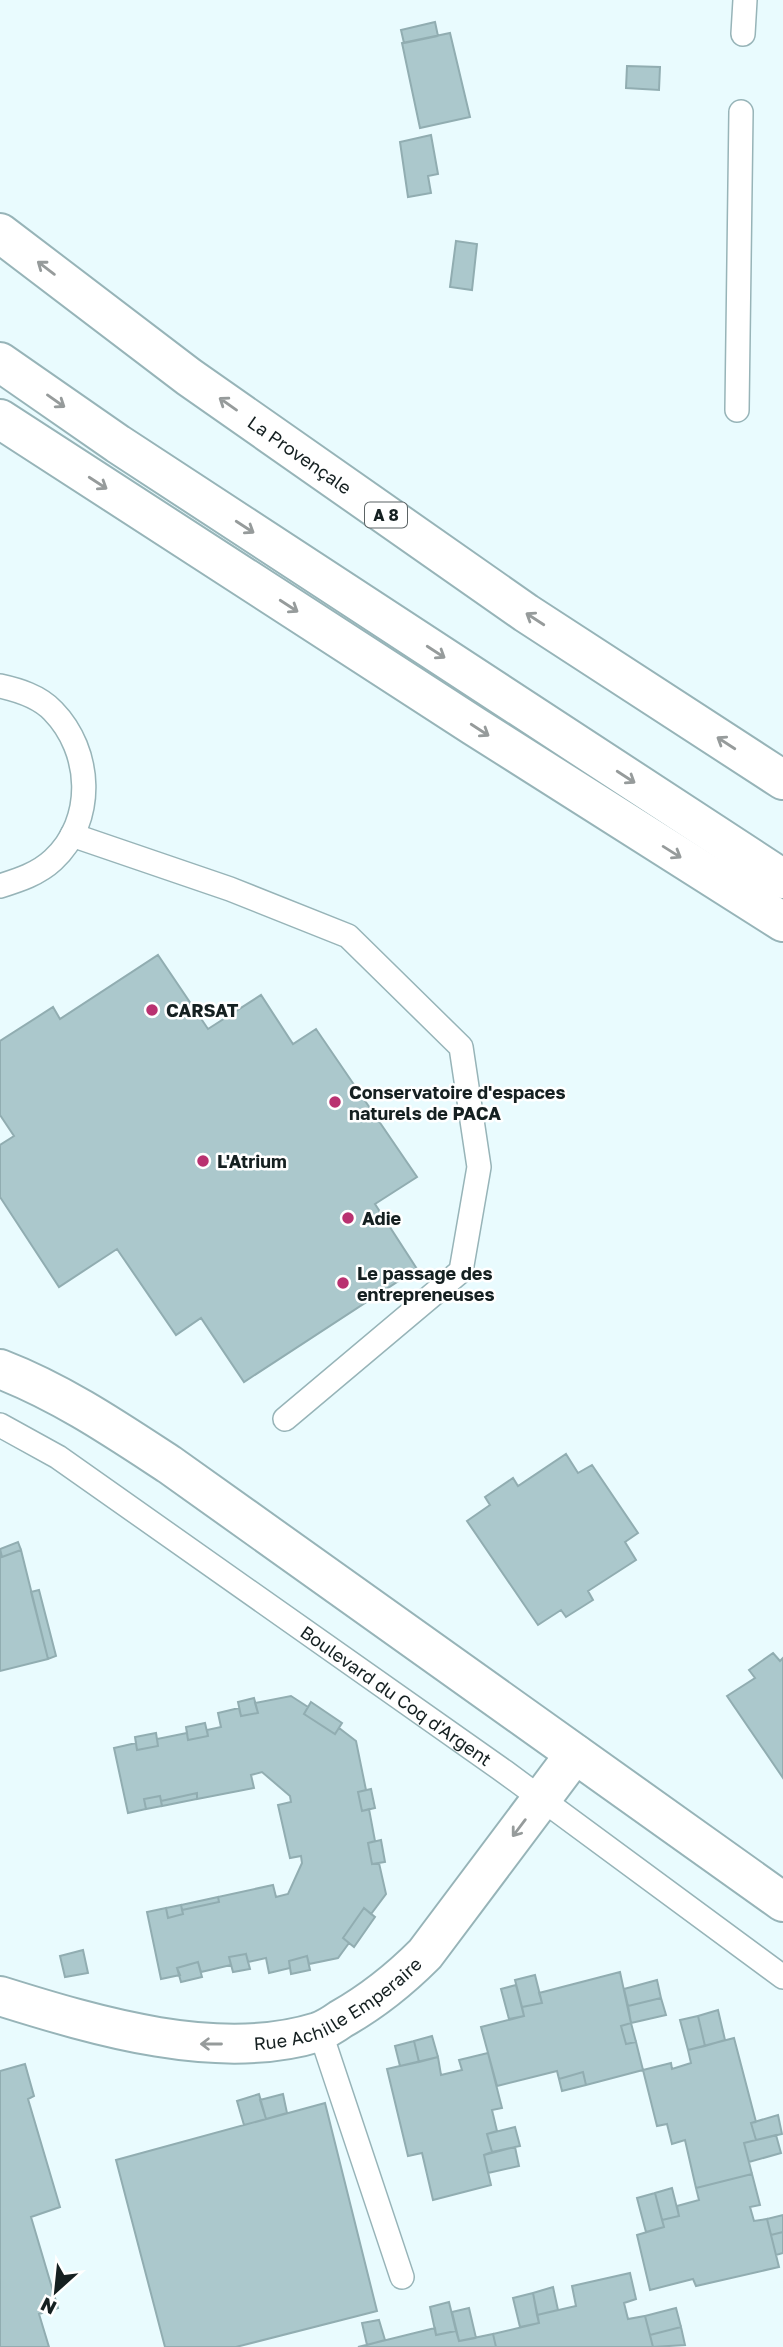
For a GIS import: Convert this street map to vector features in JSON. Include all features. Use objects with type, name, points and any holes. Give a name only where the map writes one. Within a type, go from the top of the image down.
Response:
[{"type":"main road","name":"La Provençale","points":[[0,233],[189,377],[514,605],[783,780]]},
{"type":"main road","points":[[0,362],[118,444],[783,879]]},
{"type":"main road","points":[[0,419],[783,922]]},
{"type":"main road","points":[[0,1369],[32,1381],[85,1409],[170,1465],[783,1902]]},
{"type":"main road","name":"Rue Achille Emperaire","points":[[0,1996],[57,2014],[200,2044],[268,2044],[320,2031],[363,2007],[397,1983],[425,1954],[575,1754]]},
{"type":"lane","points":[[744,34],[745,0]]},
{"type":"lane","points":[[737,410],[741,112]]},
{"type":"lane","points":[[0,685],[22,691],[51,709],[73,736],[84,768],[84,803],[72,835],[53,860],[26,878],[0,886]]},
{"type":"lane","points":[[72,835],[230,889],[348,936],[461,1047],[479,1167],[460,1271],[285,1419]]},
{"type":"lane","name":"Boulevard du Coq d'Argent","points":[[0,1425],[58,1457],[541,1798],[783,1977]]},
{"type":"lane","points":[[320,2031],[402,2277]]},
{"type":"building","points":[[435,22],[438,36],[404,43],[401,30]]},
{"type":"building","points":[[450,33],[470,117],[420,128],[402,43]]},
{"type":"building","points":[[627,66],[660,67],[659,90],[626,88]]},
{"type":"building","points":[[431,135],[438,174],[428,176],[431,193],[408,197],[400,142]]},
{"type":"building","points":[[456,241],[477,244],[472,290],[450,287]]},
{"type":"building","name":"L'Atrium","points":[[158,955],[208,1029],[261,995],[293,1044],[316,1029],[417,1177],[375,1204],[417,1269],[244,1382],[201,1318],[176,1335],[117,1249],[59,1287],[0,1197],[0,1145],[14,1136],[0,1115],[0,1041],[53,1007],[60,1019]]},
{"type":"building","points":[[566,1454],[578,1473],[592,1465],[638,1533],[625,1542],[636,1560],[588,1591],[593,1600],[566,1617],[561,1610],[538,1625],[467,1521],[490,1505],[485,1497],[513,1478],[518,1486]]},
{"type":"building","points":[[18,1542],[21,1550],[2,1557],[0,1549]]},
{"type":"building","points":[[21,1550],[48,1659],[0,1671],[0,1554],[2,1557]]},
{"type":"building","points":[[39,1590],[56,1656],[48,1659],[31,1592]]},
{"type":"building","points":[[773,1653],[780,1661],[783,1658],[783,1778],[727,1696],[755,1678],[749,1670]]},
{"type":"building","points":[[291,1696],[308,1707],[304,1714],[335,1734],[339,1728],[356,1741],[366,1790],[358,1792],[362,1811],[369,1809],[375,1841],[368,1843],[372,1864],[379,1863],[386,1894],[371,1914],[364,1908],[343,1938],[349,1943],[338,1958],[309,1964],[307,1956],[289,1961],[290,1968],[269,1973],[266,1958],[248,1962],[246,1954],[229,1957],[231,1965],[201,1972],[198,1962],[177,1968],[180,1975],[161,1979],[147,1912],[166,1908],[168,1918],[183,1914],[182,1910],[219,1902],[218,1897],[273,1885],[276,1897],[288,1894],[302,1863],[301,1856],[290,1858],[278,1805],[291,1802],[290,1796],[262,1772],[251,1775],[254,1788],[197,1799],[197,1793],[161,1801],[160,1796],[144,1799],[146,1809],[128,1813],[114,1748],[136,1743],[137,1750],[158,1746],[157,1739],[187,1733],[188,1740],[208,1736],[207,1730],[221,1727],[218,1713],[239,1708],[241,1716],[258,1713],[255,1703]]},
{"type":"building","points":[[254,1698],[258,1713],[241,1716],[238,1702]]},
{"type":"building","points":[[311,1702],[342,1723],[335,1734],[304,1714]]},
{"type":"building","points":[[205,1723],[208,1736],[188,1740],[186,1727]]},
{"type":"building","points":[[156,1733],[158,1746],[137,1750],[135,1737]]},
{"type":"building","points":[[371,1789],[375,1808],[362,1811],[358,1792]]},
{"type":"building","points":[[197,1793],[197,1799],[162,1806],[161,1801]]},
{"type":"building","points":[[160,1796],[162,1806],[146,1809],[144,1799]]},
{"type":"building","points":[[381,1840],[385,1862],[372,1864],[368,1843]]},
{"type":"building","points":[[218,1897],[219,1902],[182,1910],[181,1905]]},
{"type":"building","points":[[181,1905],[183,1914],[168,1918],[166,1908]]},
{"type":"building","points":[[364,1908],[375,1917],[354,1947],[343,1938]]},
{"type":"building","points":[[83,1950],[88,1973],[65,1977],[60,1956]]},
{"type":"building","points":[[246,1954],[250,1969],[233,1972],[229,1957]]},
{"type":"building","points":[[307,1956],[310,1970],[291,1974],[289,1961]]},
{"type":"building","points":[[198,1962],[202,1977],[181,1982],[177,1968]]},
{"type":"building","points":[[620,1972],[631,2023],[621,2026],[626,2044],[636,2042],[643,2070],[586,2085],[583,2072],[559,2079],[557,2071],[497,2086],[481,2027],[524,2016],[522,2007],[542,2003],[539,1993]]},
{"type":"building","points":[[535,1975],[542,2003],[522,2007],[515,1980]]},
{"type":"building","points":[[657,1980],[661,1998],[628,2006],[624,1989]]},
{"type":"building","points":[[516,1985],[524,2016],[509,2019],[501,1989]]},
{"type":"building","points":[[661,1998],[666,2015],[631,2023],[628,2006]]},
{"type":"building","points":[[718,2010],[725,2040],[705,2046],[698,2016]]},
{"type":"building","points":[[698,2016],[705,2046],[688,2050],[680,2020]]},
{"type":"building","points":[[631,2023],[636,2042],[626,2044],[621,2026]]},
{"type":"building","points":[[432,2036],[438,2057],[419,2062],[414,2041]]},
{"type":"building","points":[[734,2038],[756,2122],[751,2123],[756,2140],[744,2143],[752,2174],[696,2188],[685,2140],[672,2144],[667,2124],[657,2126],[643,2070],[671,2063],[672,2069],[691,2063],[688,2050]]},
{"type":"building","points":[[414,2041],[419,2062],[400,2066],[395,2046]]},
{"type":"building","points":[[488,2053],[502,2108],[492,2110],[497,2131],[487,2134],[492,2152],[484,2155],[491,2185],[433,2200],[422,2153],[408,2156],[387,2069],[438,2057],[441,2075],[462,2070],[459,2060]]},
{"type":"building","points":[[25,2064],[34,2096],[28,2099],[60,2207],[31,2217],[58,2308],[39,2314],[49,2347],[0,2347],[0,2071]]},
{"type":"building","points":[[583,2072],[586,2085],[562,2091],[559,2079]]},
{"type":"building","points":[[259,2094],[266,2119],[244,2125],[237,2101]]},
{"type":"building","points":[[283,2094],[287,2113],[266,2119],[260,2100]]},
{"type":"building","points":[[325,2103],[377,2311],[236,2347],[165,2347],[116,2160]]},
{"type":"building","points":[[778,2115],[782,2134],[756,2140],[751,2123]]},
{"type":"building","points":[[515,2127],[520,2146],[492,2152],[487,2134]]},
{"type":"building","points":[[776,2135],[781,2153],[749,2162],[744,2143]]},
{"type":"building","points":[[515,2147],[519,2166],[488,2173],[484,2155]]},
{"type":"building","points":[[752,2174],[760,2205],[750,2207],[754,2221],[767,2219],[779,2267],[696,2286],[693,2279],[650,2290],[637,2235],[664,2227],[662,2220],[679,2216],[677,2206],[699,2200],[696,2188]]},
{"type":"building","points":[[672,2188],[679,2216],[662,2220],[655,2193]]},
{"type":"building","points":[[655,2193],[664,2227],[646,2232],[637,2198]]},
{"type":"building","points":[[783,2215],[783,2232],[771,2235],[767,2219]]},
{"type":"building","points":[[783,2232],[783,2253],[776,2255],[771,2235]]},
{"type":"building","points":[[630,2273],[636,2299],[624,2303],[628,2319],[645,2316],[653,2347],[496,2347],[493,2334],[539,2323],[537,2315],[576,2306],[572,2286]]},
{"type":"building","points":[[553,2287],[558,2310],[537,2315],[533,2293]]},
{"type":"building","points":[[533,2293],[539,2323],[520,2327],[513,2298]]},
{"type":"building","points":[[449,2302],[456,2331],[436,2335],[430,2307]]},
{"type":"building","points":[[469,2308],[476,2338],[459,2341],[452,2312]]},
{"type":"building","points":[[676,2308],[681,2327],[650,2335],[645,2316]]},
{"type":"building","points":[[379,2320],[385,2340],[367,2345],[362,2323]]},
{"type":"building","points":[[681,2327],[685,2345],[653,2347],[650,2335]]},
{"type":"building","points":[[435,2328],[436,2335],[456,2331],[459,2341],[493,2334],[496,2347],[358,2347]]},
{"type":"place","name":"CARSAT","points":[[152,1010]]},
{"type":"place","name":"Conservatoire d'espaces naturels de PACA","points":[[335,1102]]},
{"type":"place","name":"L'Atrium","points":[[203,1161]]},
{"type":"place","name":"Adie","points":[[348,1218]]},
{"type":"place","name":"Le passage des entrepreneuses","points":[[343,1283]]}]
